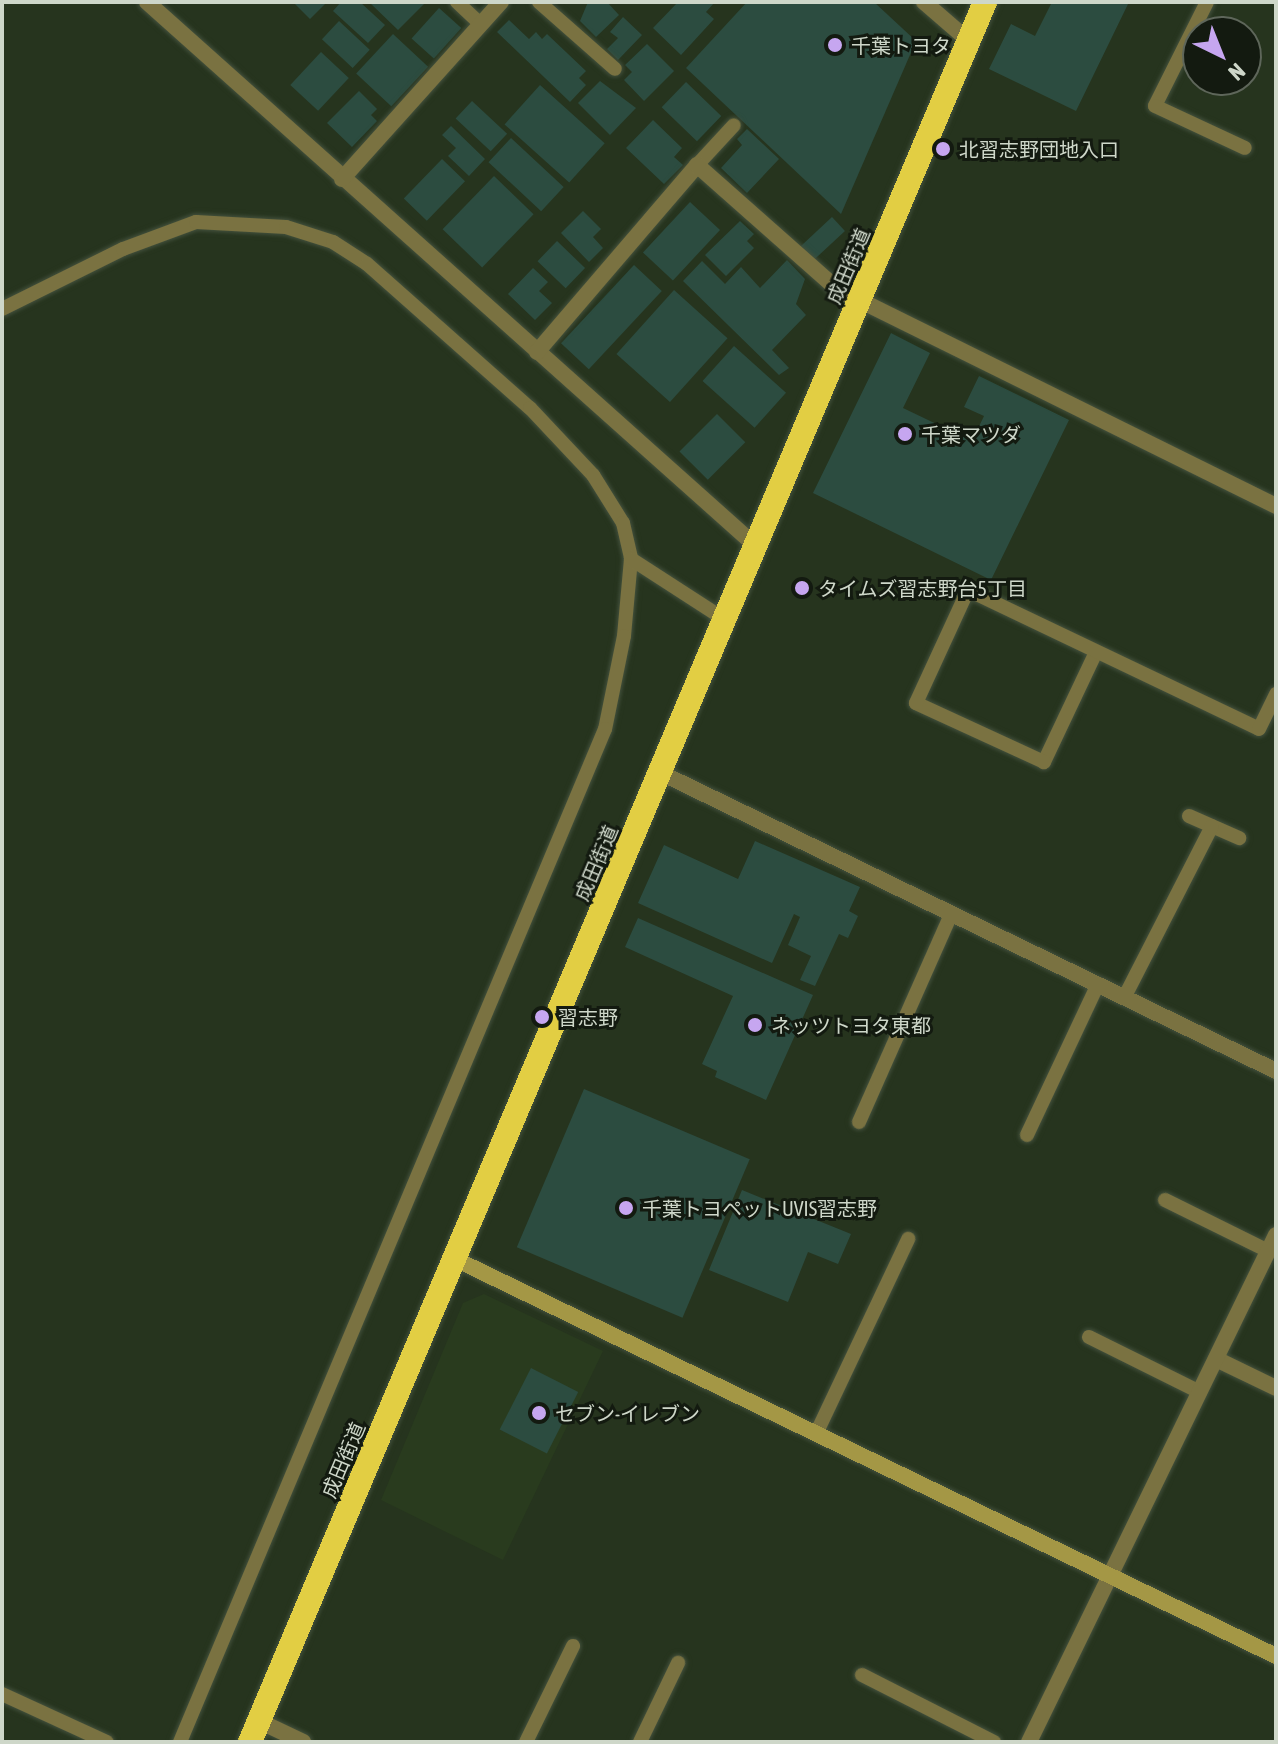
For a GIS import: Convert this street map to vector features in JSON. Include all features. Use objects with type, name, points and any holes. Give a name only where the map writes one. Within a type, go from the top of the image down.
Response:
[{"type":"highway","name":"成田街道","points":[[254,1732],[453,1258],[727,621],[985,2]]},
{"type":"street","points":[[147,2],[757,547]]},
{"type":"street","points":[[342,179],[501,2]]},
{"type":"street","points":[[924,2],[969,41]]},
{"type":"street","points":[[537,352],[697,165],[837,289],[1276,506]]},
{"type":"street","points":[[661,773],[1276,1071]]},
{"type":"street","points":[[1029,1742],[1276,1235]]},
{"type":"street","points":[[453,1258],[1276,1656]]},
{"type":"street","points":[[1216,1359],[1276,1388]]},
{"type":"street","points":[[254,1732],[303,1742]]},
{"type":"lane","points":[[457,2],[481,24]]},
{"type":"lane","points":[[539,2],[615,69]]},
{"type":"lane","points":[[1207,2],[1155,106],[1245,148]]},
{"type":"lane","points":[[697,165],[734,125]]},
{"type":"lane","points":[[2,309],[123,249],[196,222],[286,227],[333,242],[376,272],[541,419],[593,475],[623,523],[631,559],[624,636],[605,729],[180,1742]]},
{"type":"lane","points":[[631,559],[727,621]]},
{"type":"lane","points":[[1096,652],[1044,762],[916,703],[968,590],[1259,729],[1276,694]]},
{"type":"lane","points":[[1189,816],[1239,838]]},
{"type":"lane","points":[[1124,998],[1212,826]]},
{"type":"lane","points":[[859,1122],[951,914]]},
{"type":"lane","points":[[1027,1135],[1098,984]]},
{"type":"lane","points":[[1165,1200],[1268,1251]]},
{"type":"lane","points":[[816,1434],[908,1239]]},
{"type":"lane","points":[[1089,1337],[1200,1392]]},
{"type":"lane","points":[[526,1742],[573,1646]]},
{"type":"lane","points":[[640,1742],[678,1663]]},
{"type":"lane","points":[[862,1675],[994,1742]]},
{"type":"lane","points":[[2,1694],[107,1742]]},
{"type":"shaded area","points":[[484,1294],[603,1351],[503,1560],[381,1500],[463,1303]]},
{"type":"building","points":[[293,2],[327,2],[310,19]]},
{"type":"building","points":[[341,2],[360,2],[385,25],[368,43],[333,11]]},
{"type":"building","points":[[369,2],[426,2],[398,30]]},
{"type":"building","points":[[588,2],[607,2],[619,15],[596,37],[580,21]]},
{"type":"building","points":[[678,2],[715,2],[706,12],[714,19],[681,55],[653,28]]},
{"type":"building","points":[[747,2],[874,2],[916,41],[841,214],[686,68]]},
{"type":"building","points":[[1052,2],[1129,2],[1076,111],[989,69],[1011,24],[1035,36]]},
{"type":"building","points":[[439,8],[461,28],[434,59],[412,38]]},
{"type":"building","points":[[623,17],[642,35],[618,60],[607,49],[618,38],[610,32]]},
{"type":"building","points":[[509,20],[529,39],[536,32],[542,39],[547,34],[586,71],[579,78],[586,85],[570,102],[497,32]]},
{"type":"building","points":[[339,21],[370,50],[353,68],[322,39]]},
{"type":"building","points":[[393,34],[428,67],[391,106],[356,73]]},
{"type":"building","points":[[647,44],[674,71],[644,101],[624,80],[632,72],[625,65]]},
{"type":"building","points":[[321,52],[349,78],[318,111],[290,85]]},
{"type":"building","points":[[600,81],[636,108],[610,135],[578,103]]},
{"type":"building","points":[[686,82],[721,116],[697,141],[662,107]]},
{"type":"building","points":[[540,85],[605,143],[569,183],[505,124]]},
{"type":"building","points":[[359,91],[377,109],[371,115],[377,121],[352,147],[327,123]]},
{"type":"building","points":[[472,101],[507,134],[491,151],[456,119]]},
{"type":"building","points":[[653,120],[682,148],[674,157],[683,165],[664,184],[626,148]]},
{"type":"building","points":[[451,126],[485,159],[469,176],[448,156],[456,148],[442,135]]},
{"type":"building","points":[[747,129],[779,159],[747,193],[721,168],[742,145],[737,139]]},
{"type":"building","points":[[511,138],[564,187],[541,211],[488,162]]},
{"type":"building","points":[[442,159],[465,181],[427,221],[404,199]]},
{"type":"building","points":[[494,176],[534,214],[482,267],[443,229]]},
{"type":"building","points":[[690,202],[720,230],[673,280],[643,252]]},
{"type":"building","points":[[583,211],[601,229],[593,237],[603,248],[589,262],[561,233]]},
{"type":"building","points":[[832,217],[845,231],[812,262],[799,248]]},
{"type":"building","points":[[740,221],[754,234],[747,241],[754,248],[726,276],[705,255]]},
{"type":"building","points":[[557,241],[585,268],[566,288],[538,261]]},
{"type":"building","points":[[787,260],[805,279],[796,304],[806,315],[772,350],[789,368],[779,375],[683,281],[702,261],[725,284],[741,267],[760,288]]},
{"type":"building","points":[[634,265],[662,291],[589,369],[561,343]]},
{"type":"building","points":[[533,268],[548,282],[539,291],[552,303],[535,320],[508,294]]},
{"type":"building","points":[[674,290],[728,338],[670,402],[616,354]]},
{"type":"building","points":[[891,333],[930,353],[903,408],[972,441],[984,416],[964,407],[979,376],[1069,420],[991,580],[813,493]]},
{"type":"building","points":[[734,346],[786,393],[755,428],[703,381]]},
{"type":"building","points":[[717,414],[745,442],[708,480],[680,451]]},
{"type":"building","points":[[755,841],[860,887],[849,911],[858,916],[848,938],[839,934],[815,986],[800,980],[811,956],[788,945],[800,917],[794,914],[772,963],[638,903],[664,845],[738,879]]},
{"type":"building","points":[[638,918],[813,995],[766,1100],[715,1077],[717,1071],[702,1064],[733,996],[625,947]]},
{"type":"building","points":[[584,1089],[750,1159],[682,1318],[517,1247]]},
{"type":"building","points":[[742,1190],[851,1234],[838,1264],[808,1252],[788,1302],[709,1270]]},
{"type":"building","points":[[531,1368],[578,1392],[547,1454],[500,1429]]},
{"type":"place","name":"千葉トヨタ","points":[[835,45]]},
{"type":"place","name":"北習志野団地入口","points":[[943,149]]},
{"type":"place","name":"千葉マツダ","points":[[905,434]]},
{"type":"place","name":"タイムズ習志野台5丁目","points":[[802,588]]},
{"type":"place","name":"習志野","points":[[542,1017]]},
{"type":"place","name":"ネッツトヨタ東都","points":[[755,1025]]},
{"type":"place","name":"千葉トヨペットUVIS習志野","points":[[626,1208]]},
{"type":"place","name":"セブン-イレブン","points":[[539,1413]]}]
